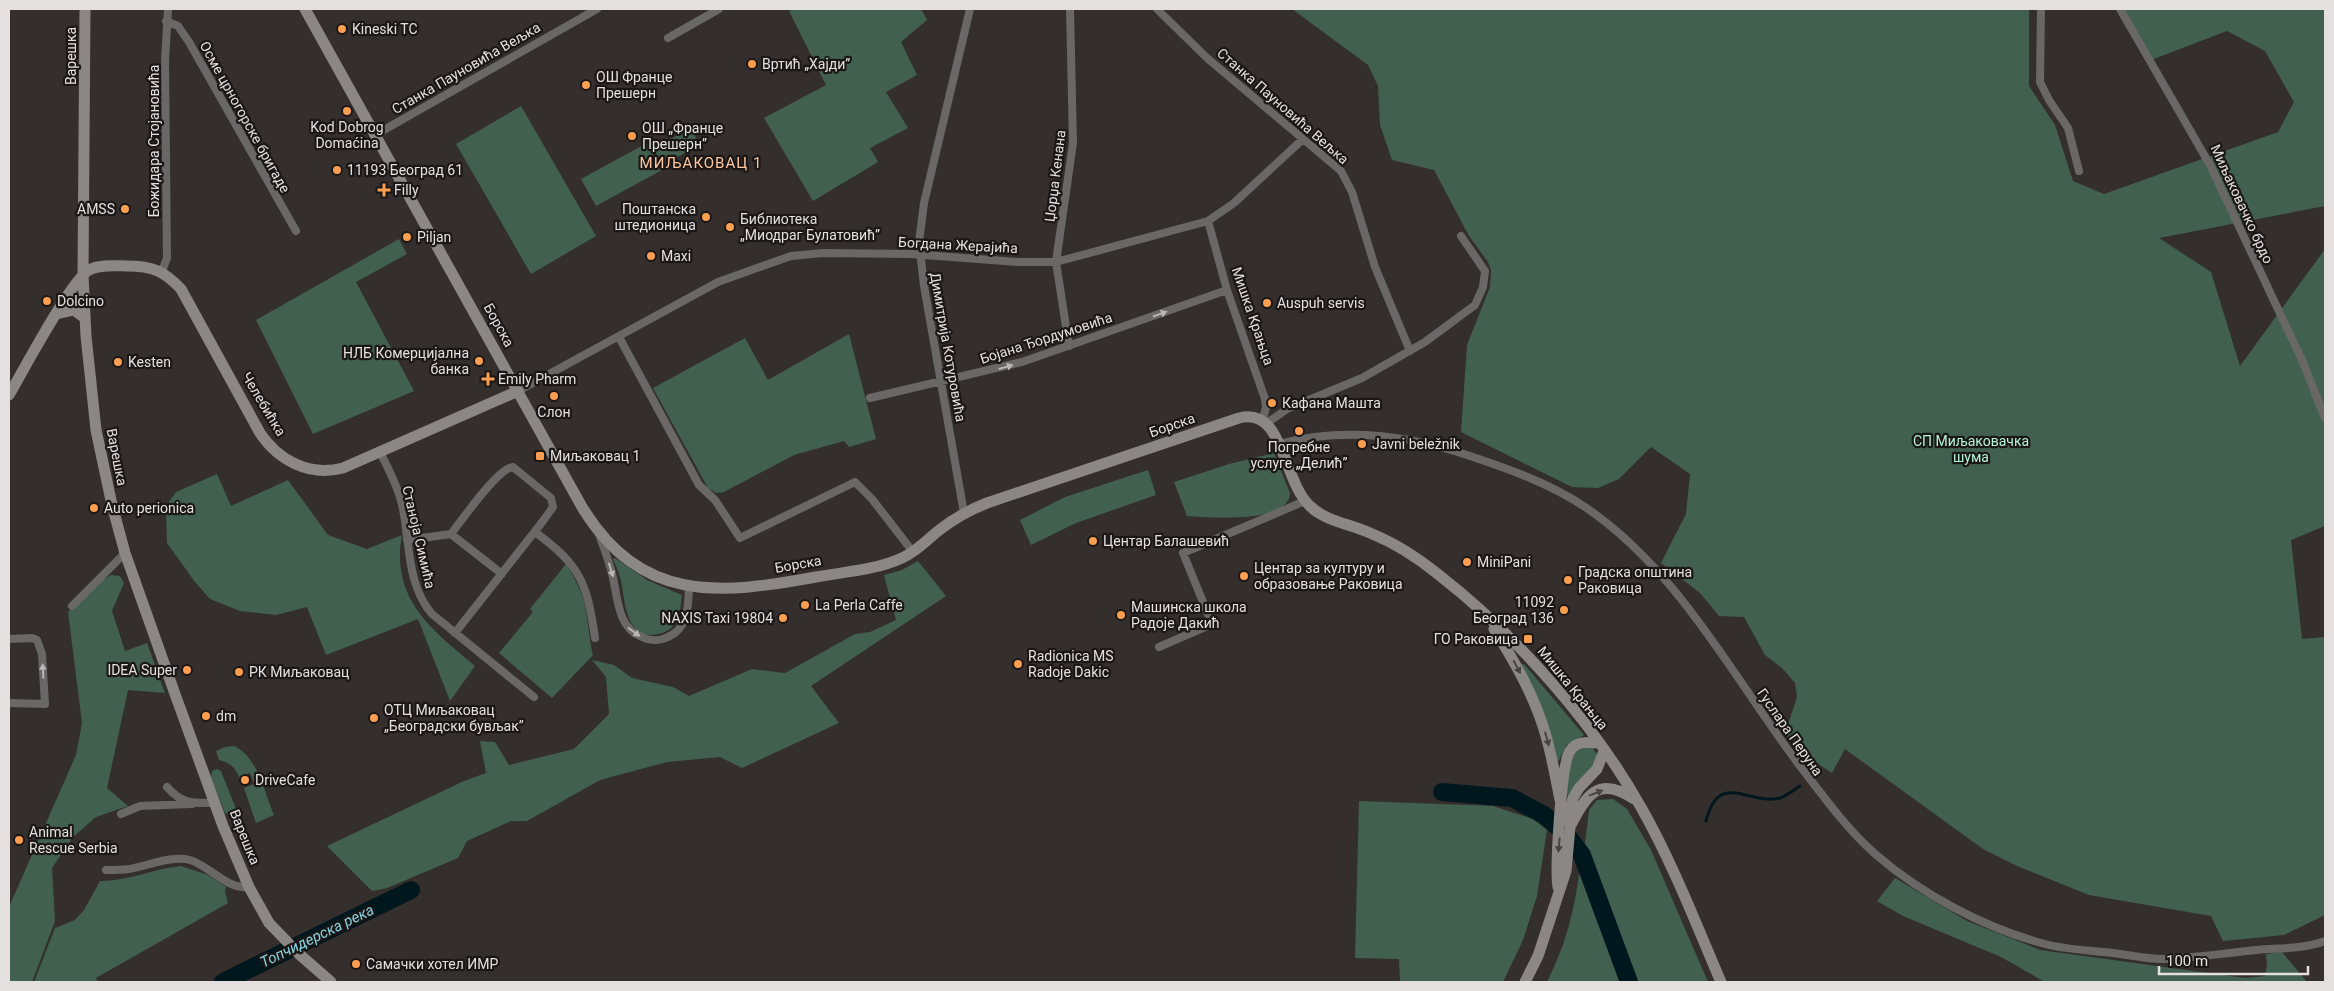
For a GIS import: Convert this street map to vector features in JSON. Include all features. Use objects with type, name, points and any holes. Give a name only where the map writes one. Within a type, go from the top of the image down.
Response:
[{"type":"main road","name":"Варешка","points":[[86,9],[83,275],[90,382],[105,478],[125,553],[215,803],[249,886],[265,916],[280,935],[331,982]]},
{"type":"main road","name":"Борска","points":[[305,9],[582,507],[598,530],[616,549],[641,568],[661,579],[689,587],[728,589],[775,584],[889,562],[913,552],[964,513],[999,499],[1239,418],[1252,416],[1265,421]]},
{"type":"main road","points":[[9,395],[56,314],[83,275],[90,270],[102,267],[147,267],[162,271]]},
{"type":"main road","name":"Челебићка","points":[[162,271],[181,289],[190,301],[254,423],[276,452],[298,465],[321,470],[343,468],[518,391]]},
{"type":"main road","points":[[56,314],[74,310],[85,318]]},
{"type":"main road","name":"Мишка Крањца","points":[[1265,421],[1279,444],[1293,482],[1305,501],[1320,514],[1371,533],[1416,557],[1440,575],[1482,612],[1540,668],[1601,747],[1637,802],[1664,852],[1720,982]]},
{"type":"main road","points":[[1482,612],[1507,648],[1530,694],[1546,737],[1560,800]]},
{"type":"main road","points":[[1525,982],[1544,940],[1558,889],[1566,871],[1570,811],[1573,798],[1579,788],[1597,769],[1601,747],[1583,743],[1571,748],[1567,757],[1560,800],[1556,869],[1558,889]]},
{"type":"main road","points":[[1570,826],[1582,802],[1594,792],[1607,789],[1617,790],[1637,802]]},
{"type":"street","name":"Божидара Стојановића","points":[[162,271],[167,258],[166,22],[168,9]]},
{"type":"street","name":"Станка Пауновића Вељка","points":[[375,135],[597,9]]},
{"type":"street","points":[[668,38],[719,9]]},
{"type":"street","name":"Димитрија Котуровића","points":[[964,513],[920,254],[919,234],[924,203],[970,9]]},
{"type":"street","name":"Џорџа Кенана","points":[[1069,346],[1056,262],[1073,143],[1070,9]]},
{"type":"street","name":"Станка Пауновића Вељка","points":[[1157,9],[1207,58],[1334,164],[1348,182],[1375,267],[1410,351]]},
{"type":"street","points":[[2042,9],[2040,82],[2049,100],[2068,128],[2079,171]]},
{"type":"street","name":"Миљаковачко брдо","points":[[2120,9],[2210,165],[2302,360],[2325,418]]},
{"type":"street","name":"Осме црногорске бригаде","points":[[166,22],[178,26],[189,42],[296,231]]},
{"type":"street","name":"Богдана Жерајића","points":[[518,391],[718,282],[791,256],[823,253],[920,254],[1018,262],[1056,262],[1208,221],[1234,203],[1303,139]]},
{"type":"street","name":"Мишка Крањца","points":[[1208,221],[1227,290],[1265,399],[1265,421]]},
{"type":"street","points":[[1265,421],[1287,409],[1350,384],[1410,351],[1471,309],[1481,294],[1485,271],[1461,236]]},
{"type":"street","name":"Бојана Ђордумовића","points":[[870,398],[1001,368],[1227,290]]},
{"type":"street","points":[[619,337],[699,486],[715,500],[740,538],[855,482],[872,499],[913,552]]},
{"type":"street","name":"Гуслара Перуна","points":[[1279,444],[1337,435],[1375,435],[1415,440],[1474,458],[1525,477],[1551,488],[1584,506],[1630,542],[1681,601],[1715,645],[1812,784],[1857,836],[1884,861],[1910,880],[1978,919],[2047,944],[2144,958],[2198,956],[2307,946],[2325,941]]},
{"type":"street","name":"Станоја Симића","points":[[380,452],[401,501],[414,580],[423,602],[432,614],[534,697]]},
{"type":"street","points":[[407,540],[451,534],[498,475],[508,468],[513,468],[547,494],[553,502],[554,507],[455,633]]},
{"type":"street","points":[[1159,647],[1212,624],[1183,553],[1305,501]]},
{"type":"street","points":[[598,530],[613,577],[623,620],[634,634],[654,640],[664,639],[674,634],[681,628],[687,613],[689,587]]},
{"type":"street","points":[[535,532],[562,553],[577,570],[588,597],[595,638]]},
{"type":"street","points":[[451,534],[502,574]]},
{"type":"street","points":[[72,606],[125,553]]},
{"type":"street","points":[[9,639],[32,638],[37,640],[42,654],[45,704],[9,703]]},
{"type":"street","points":[[167,787],[176,796],[192,804]]},
{"type":"street","points":[[122,814],[140,806],[215,803]]},
{"type":"street","name":"Варешка","points":[[106,870],[131,869],[174,859],[187,859],[203,865],[233,885],[241,888],[249,886]]},
{"type":"green space","points":[[793,9],[921,9],[927,20],[901,42],[917,75],[886,92],[908,128],[870,148],[878,162],[813,201],[764,118],[826,85],[789,11]]},
{"type":"green space","name":"СП Миљаковачка шума","points":[[1292,9],[2029,9],[2029,86],[2055,125],[2073,181],[2104,194],[2278,132],[2294,102],[2265,51],[2227,31],[2151,60],[2122,9],[2325,9],[2325,206],[2159,238],[2211,272],[2240,366],[2325,249],[2325,526],[2291,540],[2302,639],[2325,637],[2325,915],[2284,935],[2223,941],[2211,916],[2089,895],[2017,866],[1983,849],[1845,749],[1832,773],[1809,758],[1785,734],[1797,697],[1795,683],[1782,668],[1765,655],[1744,617],[1719,616],[1700,593],[1661,563],[1686,514],[1690,474],[1651,447],[1619,479],[1598,488],[1572,487],[1461,432],[1467,345],[1490,287],[1491,270],[1488,262],[1469,236],[1434,170],[1392,160],[1380,125],[1378,86],[1368,65]]},
{"type":"green space","points":[[521,106],[596,236],[531,274],[456,144]]},
{"type":"green space","points":[[691,128],[700,145],[662,165],[653,148]]},
{"type":"green space","points":[[647,143],[662,170],[596,206],[581,179]]},
{"type":"green space","points":[[399,239],[407,254],[356,282],[414,391],[313,434],[256,320]]},
{"type":"green space","points":[[849,334],[876,439],[849,447],[844,441],[794,455],[724,492],[716,493],[708,488],[653,388],[745,338],[768,380]]},
{"type":"green space","points":[[1274,453],[1290,493],[1286,503],[1276,510],[1263,515],[1229,518],[1187,516],[1174,482],[1229,464]]},
{"type":"green space","points":[[1148,470],[1156,495],[1076,523],[1031,545],[1020,520],[1065,497]]},
{"type":"green space","points":[[217,474],[231,506],[288,480],[328,535],[367,549],[402,535],[400,558],[402,577],[408,595],[430,626],[475,666],[450,701],[418,619],[326,655],[307,607],[276,615],[240,611],[210,599],[195,582],[167,543],[166,506],[176,492]]},
{"type":"green space","points":[[615,558],[647,580],[682,595],[678,618],[672,627],[662,633],[651,635],[642,633],[635,628],[627,612],[621,582],[613,559]]},
{"type":"green space","points":[[918,561],[946,596],[811,686],[839,723],[742,768],[720,757],[667,762],[600,780],[527,821],[511,821],[467,841],[458,858],[387,888],[372,891],[327,846],[464,781],[486,773],[480,741],[495,742],[509,765],[574,749],[609,714],[606,677],[592,660],[614,665],[632,678],[673,687],[689,696],[752,669],[785,673],[855,634],[870,632],[896,620],[884,575],[902,570]]},
{"type":"green space","points":[[566,564],[576,581],[583,599],[593,655],[552,698],[499,653],[533,612],[530,609]]},
{"type":"green space","points":[[111,575],[120,576],[124,583],[112,611],[125,651],[147,643],[165,693],[128,690],[107,788],[128,806],[96,817],[73,837],[52,868],[55,921],[32,982],[9,982],[9,907],[76,755],[82,723],[68,612],[102,580]]},
{"type":"green space","points":[[1524,664],[1584,735],[1567,745],[1558,762],[1521,665]]},
{"type":"green space","points":[[234,746],[249,758],[255,767],[274,815],[256,823],[244,788],[254,784],[250,773],[239,777],[232,766],[219,760],[216,751]]},
{"type":"green space","points":[[1592,747],[1597,754],[1595,766],[1566,797],[1570,760],[1575,750]]},
{"type":"green space","points":[[217,769],[221,771],[236,809],[232,815],[225,813],[211,778],[212,771]]},
{"type":"green space","points":[[1613,799],[1627,809],[1651,850],[1708,982],[1633,982],[1584,852],[1589,810],[1597,800]]},
{"type":"green space","points":[[1359,801],[1493,806],[1533,819],[1547,830],[1537,896],[1523,940],[1503,982],[1400,982],[1399,959],[1355,958]]},
{"type":"green space","points":[[1581,861],[1626,982],[1547,982],[1570,923]]},
{"type":"green space","points":[[181,866],[208,875],[226,887],[228,903],[96,978],[98,982],[34,982],[55,928],[75,920],[84,910],[100,881],[121,879]]},
{"type":"green space","points":[[1895,878],[1967,921],[2040,950],[2245,978],[2265,976],[2266,954],[2282,952],[2307,982],[2043,981],[2001,957],[1903,916],[1877,901]]},
{"type":"waterway","points":[[1706,821],[1712,805],[1719,797],[1727,793],[1737,793],[1758,798],[1780,798],[1800,786]]},
{"type":"waterway","name":"Топчидерска река","points":[[1442,792],[1512,798],[1544,815],[1566,834],[1582,855],[1629,982]]},
{"type":"waterway","name":"Топчидерска река","points":[[223,982],[411,890]]},
{"type":"place","name":"Kineski TC","points":[[342,29]]},
{"type":"place","name":"Вртић „Хајди”","points":[[752,64]]},
{"type":"place","name":"ОШ Франце Прешерн","points":[[586,85]]},
{"type":"place","name":"Kod Dobrog Domaćina","points":[[347,111]]},
{"type":"place","name":"ОШ „Франце Прешерн”","points":[[632,136]]},
{"type":"place","name":"11193 Београд 61","points":[[337,170]]},
{"type":"place","name":"Filly","points":[[384,190]]},
{"type":"place","name":"AMSS","points":[[125,209]]},
{"type":"place","name":"Поштанска штедионица","points":[[706,217]]},
{"type":"place","name":"Библиотека „Миодраг Булатовић”","points":[[730,227]]},
{"type":"place","name":"Piljan","points":[[407,237]]},
{"type":"place","name":"Maxi","points":[[651,256]]},
{"type":"place","name":"Dolcino","points":[[47,301]]},
{"type":"place","name":"Auspuh servis","points":[[1267,303]]},
{"type":"place","name":"НЛБ Комерцијална банка","points":[[479,361]]},
{"type":"place","name":"Kesten","points":[[118,362]]},
{"type":"place","name":"Emily Pharm","points":[[488,379]]},
{"type":"place","name":"Слон","points":[[554,396]]},
{"type":"place","name":"Кафана Машта","points":[[1272,403]]},
{"type":"place","name":"Погребне услуге „Делић”","points":[[1299,431]]},
{"type":"place","name":"Javni beležnik","points":[[1362,444]]},
{"type":"place","name":"Миљаковац 1","points":[[540,456]]},
{"type":"place","name":"Auto perionica","points":[[94,508]]},
{"type":"place","name":"Центар Балашевић","points":[[1093,541]]},
{"type":"place","name":"MiniPani","points":[[1467,562]]},
{"type":"place","name":"Центар за културу и образовање Раковица","points":[[1244,576]]},
{"type":"place","name":"Градска општина Раковица","points":[[1568,580]]},
{"type":"place","name":"La Perla Caffe","points":[[805,605]]},
{"type":"place","name":"11092 Београд 136","points":[[1564,610]]},
{"type":"place","name":"Машинска школа Радоје Дакић","points":[[1121,615]]},
{"type":"place","name":"NAXIS Taxi 19804","points":[[783,618]]},
{"type":"place","name":"ГО Раковица","points":[[1528,639]]},
{"type":"place","name":"Radionica MS Radoje Dakic","points":[[1018,664]]},
{"type":"place","name":"IDEA Super","points":[[187,670]]},
{"type":"place","name":"РК Миљаковац","points":[[239,672]]},
{"type":"place","name":"dm","points":[[206,716]]},
{"type":"place","name":"ОТЦ Миљаковац „Београдски бувљак”","points":[[374,718]]},
{"type":"place","name":"DriveCafe","points":[[245,780]]},
{"type":"place","name":"Animal Rescue Serbia","points":[[19,840]]},
{"type":"place","name":"Самачки хотел ИМР","points":[[356,964]]},
{"type":"district","name":"МИЉАКОВАЦ 1","points":[[701,163]]}]
